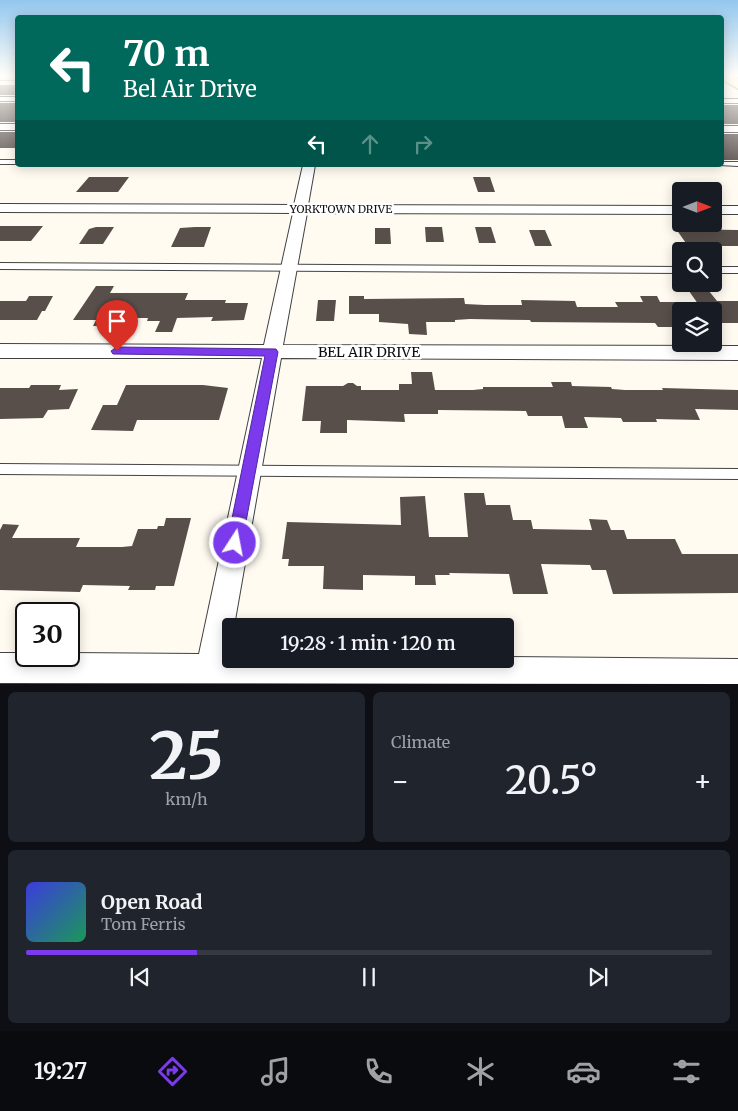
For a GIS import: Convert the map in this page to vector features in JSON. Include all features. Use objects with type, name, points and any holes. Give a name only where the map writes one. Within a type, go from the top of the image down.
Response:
[{"type":"street","points":[[0,127],[15,127]]},
{"type":"street","points":[[724,129],[738,129]]},
{"type":"street","points":[[210,676],[309,167]]},
{"type":"street","name":"YORKTOWN DRIVE","points":[[0,208],[672,210]]},
{"type":"street","points":[[722,210],[738,210]]},
{"type":"street","name":"BEL AIR DRIVE","points":[[0,351],[738,353]]},
{"type":"street","points":[[0,668],[210,676],[738,674]]},
{"type":"lane","points":[[0,162],[15,162]]},
{"type":"lane","points":[[724,164],[738,164]]},
{"type":"lane","points":[[0,266],[672,270]]},
{"type":"lane","points":[[722,270],[738,270]]},
{"type":"lane","points":[[0,469],[738,474]]},
{"type":"building","points":[[0,107],[15,107],[15,122],[0,122]]},
{"type":"building","points":[[724,107],[738,107],[738,124],[724,124]]},
{"type":"building","points":[[0,132],[15,132],[15,148],[0,148]]},
{"type":"building","points":[[724,134],[738,134],[738,160],[724,160]]},
{"type":"building","points":[[89,177],[129,177],[118,192],[76,192]]},
{"type":"building","points":[[473,177],[490,177],[495,192],[478,192]]},
{"type":"building","points":[[0,226],[43,226],[31,241],[0,241]]},
{"type":"building","points":[[114,227],[103,244],[79,244],[89,229]]},
{"type":"building","points":[[211,227],[204,247],[171,247],[180,228]]},
{"type":"building","points":[[425,227],[442,227],[444,242],[426,242]]},
{"type":"building","points":[[475,227],[491,227],[496,243],[479,243]]},
{"type":"building","points":[[375,228],[390,228],[391,244],[375,244]]},
{"type":"building","points":[[529,230],[545,230],[552,246],[535,246]]},
{"type":"building","points":[[738,230],[738,246],[722,246],[722,242],[685,242],[678,232]]},
{"type":"building","points":[[96,286],[114,286],[110,293],[188,293],[185,300],[226,300],[225,303],[248,303],[244,320],[211,321],[213,317],[177,318],[172,332],[155,332],[160,321],[147,321],[148,318],[117,318],[113,326],[93,326],[96,320],[73,320]]},
{"type":"building","points":[[690,292],[710,292],[717,301],[738,301],[738,323],[722,323],[722,302],[697,302]]},
{"type":"building","points":[[29,296],[53,296],[45,311],[42,311],[37,320],[0,320],[0,301],[26,301]]},
{"type":"building","points":[[349,296],[364,296],[364,299],[464,298],[465,304],[485,305],[522,305],[521,300],[575,301],[577,307],[618,307],[615,302],[643,302],[640,296],[657,296],[660,302],[672,302],[672,327],[658,327],[655,323],[531,322],[530,320],[470,319],[455,320],[455,322],[426,322],[427,335],[409,334],[408,324],[379,322],[379,314],[349,314]]},
{"type":"building","points":[[318,300],[336,300],[334,321],[316,321]]},
{"type":"building","points":[[411,372],[432,372],[435,390],[473,390],[483,389],[483,387],[553,387],[551,382],[571,382],[572,386],[611,387],[612,389],[625,390],[663,390],[662,388],[738,390],[738,410],[695,409],[700,420],[656,419],[657,422],[623,422],[621,418],[584,417],[588,428],[565,428],[562,416],[528,416],[526,411],[438,410],[438,414],[404,414],[405,422],[347,420],[347,433],[320,433],[321,421],[302,421],[306,386],[343,386],[353,383],[361,386],[361,390],[399,390],[399,384],[412,384]]},
{"type":"building","points":[[31,385],[61,385],[59,390],[78,389],[69,409],[48,410],[43,418],[0,419],[0,388],[29,388]]},
{"type":"building","points":[[126,385],[203,385],[228,388],[219,420],[137,420],[133,431],[91,430],[103,405],[117,405]]},
{"type":"building","points":[[464,493],[484,493],[486,505],[510,505],[513,520],[531,520],[533,529],[592,530],[589,519],[607,520],[611,530],[624,530],[627,539],[675,539],[682,554],[738,554],[738,593],[613,594],[606,570],[592,570],[590,565],[541,564],[548,594],[513,594],[509,574],[449,573],[450,575],[435,575],[436,585],[415,585],[415,576],[363,575],[363,590],[323,589],[324,566],[288,566],[289,559],[282,559],[287,522],[401,525],[400,497],[425,496],[429,537],[468,537]]},
{"type":"building","points":[[166,518],[191,518],[174,586],[156,586],[155,590],[128,590],[130,586],[83,585],[80,592],[0,590],[0,530],[3,524],[19,525],[12,538],[80,538],[76,547],[122,547],[132,546],[138,529],[157,529],[158,526],[164,526]]},
{"type":"route","points":[[117,351],[272,352],[235,543]]}]
